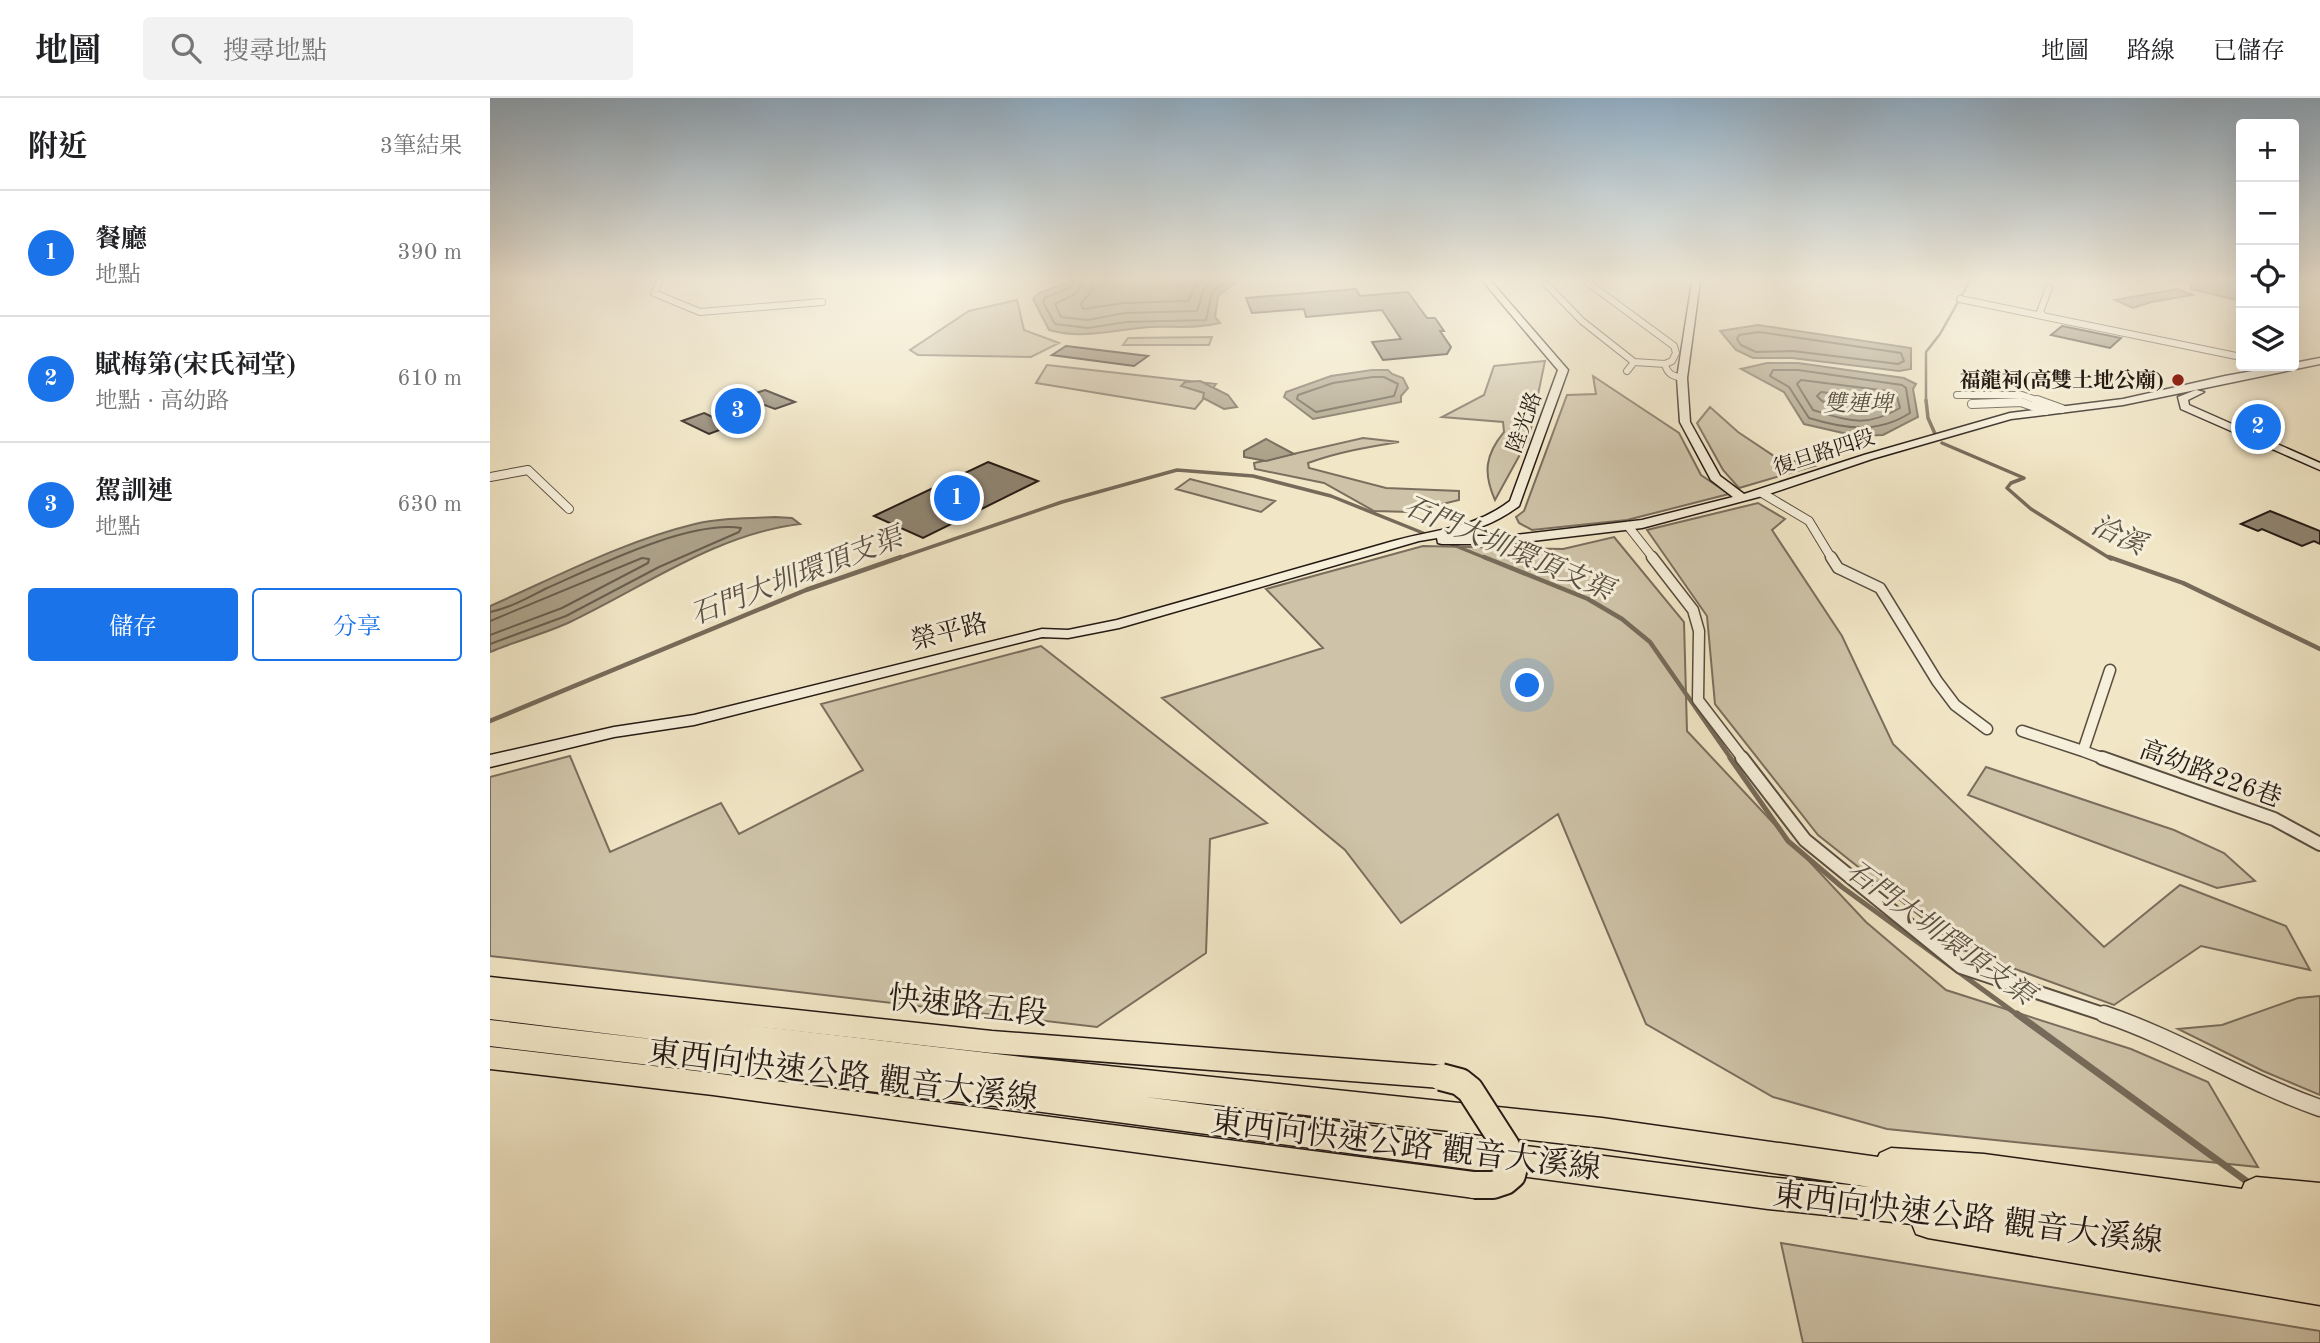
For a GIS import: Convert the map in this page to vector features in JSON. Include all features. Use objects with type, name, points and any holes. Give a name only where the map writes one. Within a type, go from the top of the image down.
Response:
[{"type":"highway","name":"東西向快速公路 觀音大溪線","points":[[490,1007],[1023,1070],[1602,1133],[1780,1159],[1992,1203],[2320,1265]]},
{"type":"highway","name":"東西向快速公路 觀音大溪線","points":[[490,1033],[1012,1094],[1768,1193],[1992,1203],[2320,1237]]},
{"type":"highway","points":[[2102,1188],[2320,1215]]},
{"type":"highway","points":[[1992,1203],[2102,1188],[2236,1192],[2320,1199]]},
{"type":"highway","points":[[1992,1203],[2320,1288]]},
{"type":"main road","name":"快速路五段","points":[[490,986],[992,1042],[1441,1077],[1456,1080],[1470,1090],[1511,1153],[1515,1171],[1503,1184],[1474,1185],[727,1086],[490,1058]]},
{"type":"street","name":"陸光路","points":[[1499,516],[1515,503],[1563,370],[1535,337]]},
{"type":"street","points":[[1602,337],[1634,362],[1665,364],[1672,361],[1676,353],[1674,346],[1662,337]]},
{"type":"street","points":[[1688,337],[1682,378],[1685,422],[1715,478],[1742,498]]},
{"type":"street","points":[[2147,337],[2236,356]]},
{"type":"street","name":"復旦路四段","points":[[2299,364],[2320,361]]},
{"type":"street","points":[[1627,371],[1634,362]]},
{"type":"street","points":[[1665,364],[1666,370],[1672,376],[1682,378]]},
{"type":"street","name":"復旦路四段","points":[[1417,538],[1457,541],[1507,540],[1628,526],[1692,513],[1762,493],[2010,416],[2123,402],[2259,371]]},
{"type":"street","points":[[2198,385],[2206,389],[2185,397],[2181,402],[2190,411],[2320,467]]},
{"type":"street","points":[[1957,396],[2022,395],[2062,409]]},
{"type":"street","points":[[1972,404],[2021,402],[2046,411]]},
{"type":"street","points":[[490,477],[528,470],[569,509]]},
{"type":"street","points":[[1762,493],[1784,509],[1809,520],[1838,568],[1880,588],[1937,681],[1955,705],[1987,729]]},
{"type":"street","points":[[1417,538],[1471,528],[1499,516],[1504,530],[1528,536]]},
{"type":"street","points":[[1628,526],[1693,610],[1699,631],[1698,700],[1805,840],[1961,967],[2136,1025],[2292,1098],[2320,1108]]},
{"type":"street","name":"榮平路","points":[[490,761],[614,732],[694,720],[1042,633],[1068,634],[1119,624],[1417,538]]},
{"type":"street","points":[[2083,751],[2110,670]]},
{"type":"street","name":"高幼路226巷","points":[[2022,731],[2274,819],[2320,844]]},
{"type":"shaded area","points":[[930,337],[1043,337],[1059,343],[1031,357],[918,355],[910,350]]},
{"type":"shaded area","points":[[1212,337],[1209,345],[1123,345],[1128,338]]},
{"type":"shaded area","points":[[1545,361],[1529,438],[1495,500],[1489,481],[1488,464],[1493,449],[1504,432],[1503,422],[1442,417],[1484,395],[1494,366]]},
{"type":"shaded area","points":[[1047,365],[1216,384],[1195,409],[1036,383]]},
{"type":"shaded area","points":[[1593,376],[1679,433],[1701,475],[1729,494],[1627,520],[1532,530],[1519,523],[1516,517],[1524,511],[1567,395],[1596,394]]},
{"type":"shaded area","points":[[1710,407],[1738,432],[1774,456],[1814,466],[1739,488],[1723,470],[1697,423]]},
{"type":"shaded area","points":[[1363,438],[1399,442],[1331,456],[1308,463],[1309,468],[1386,488],[1459,491],[1459,500],[1410,512],[1374,511],[1324,483],[1255,469],[1254,463]]},
{"type":"shaded area","points":[[1190,479],[1275,501],[1261,512],[1176,489]]},
{"type":"shaded area","points":[[1758,503],[1785,519],[1772,530],[1842,636],[1893,744],[2104,947],[2180,885],[2286,926],[2310,970],[2201,946],[2114,1005],[1963,950],[1818,835],[1715,704],[1707,616],[1647,530]]},
{"type":"shaded area","points":[[1614,537],[1684,622],[1687,731],[1866,922],[1946,990],[2131,1049],[2208,1082],[2258,1167],[1887,1129],[1773,1097],[1646,1024],[1558,814],[1401,923],[1345,850],[1162,698],[1323,648],[1266,589],[1423,546],[1563,549]]},
{"type":"shaded area","points":[[1041,646],[1267,823],[1210,839],[1206,953],[1097,1027],[490,956],[490,777],[570,756],[610,852],[721,803],[739,834],[863,770],[821,704]]},
{"type":"shaded area","points":[[1986,767],[2174,830],[2224,853],[2255,881],[2217,888],[1968,795]]},
{"type":"shaded area","points":[[2320,996],[2320,1095],[2263,1071],[2178,1029],[2222,1025],[2298,998]]},
{"type":"shaded area","points":[[1781,1243],[2320,1331],[2320,1343],[1803,1343]]},
{"type":"water","name":"雙連埤","points":[[1725,337],[1838,337],[1911,348],[1911,369],[1899,371],[1792,358],[1753,358],[1736,350]]},
{"type":"water","name":"雙連埤","points":[[1767,363],[1798,363],[1904,378],[1916,384],[1913,389],[1918,417],[1883,435],[1856,436],[1804,424],[1784,392],[1741,369]]},
{"type":"water","points":[[1388,370],[1403,378],[1408,388],[1401,396],[1401,402],[1313,419],[1284,397],[1286,392],[1331,376]]},
{"type":"water","points":[[1200,381],[1228,395],[1237,407],[1224,409],[1203,398],[1204,393],[1181,386],[1185,382]]},
{"type":"water","points":[[1266,439],[1294,454],[1266,461],[1244,457],[1244,451]]},
{"type":"water","points":[[792,518],[800,524],[769,530],[710,550],[570,622],[490,652],[490,606],[591,560],[669,531],[715,521]]},
{"type":"building","points":[[1400,337],[1444,337],[1451,347],[1447,354],[1383,360],[1372,342],[1401,339]]},
{"type":"building","points":[[2061,337],[2121,338],[2110,348]]},
{"type":"building","points":[[1066,346],[1148,356],[1134,366],[1052,355]]},
{"type":"building","points":[[765,390],[795,402],[775,409],[744,397]]},
{"type":"building","points":[[704,413],[730,426],[709,434],[682,421]]},
{"type":"building","points":[[988,462],[1038,481],[923,538],[874,516]]},
{"type":"building","points":[[2270,511],[2320,531],[2320,544],[2314,541],[2302,546],[2262,529],[2258,531],[2241,524]]},
{"type":"waterway","name":"洽溪","points":[[1926,400],[1926,352],[1938,337]]},
{"type":"waterway","name":"洽溪","points":[[1926,400],[1928,418],[1936,436]]},
{"type":"waterway","name":"洽溪","points":[[1942,443],[2024,478],[2011,483],[2007,488],[2031,509],[2111,559]]},
{"type":"waterway","name":"石門大圳環頂支渠","points":[[896,559],[1062,502],[1177,470],[1253,476],[1331,496],[1428,535]]},
{"type":"waterway","name":"石門大圳環頂支渠","points":[[1446,542],[1488,559]]},
{"type":"waterway","name":"石門大圳環頂支渠","points":[[490,721],[806,590],[901,557]]},
{"type":"waterway","name":"石門大圳環頂支渠","points":[[1484,557],[1588,599],[1622,619],[1650,642],[1732,760]]},
{"type":"waterway","name":"洽溪","points":[[2109,557],[2183,583],[2320,649]]},
{"type":"waterway","name":"石門大圳環頂支渠","points":[[1730,758],[1788,841],[1842,887],[2019,1016]]},
{"type":"waterway","name":"石門大圳環頂支渠","points":[[2017,1014],[2249,1183]]},
{"type":"place","name":"福龍祠(高雙土地公廟)","points":[[2178,380]]},
{"type":"place","name":"駕訓連","points":[[738,411]]},
{"type":"place","name":"賦梅第(宋氏祠堂)","points":[[2258,427]]},
{"type":"place","name":"餐廳","points":[[957,498]]}]
